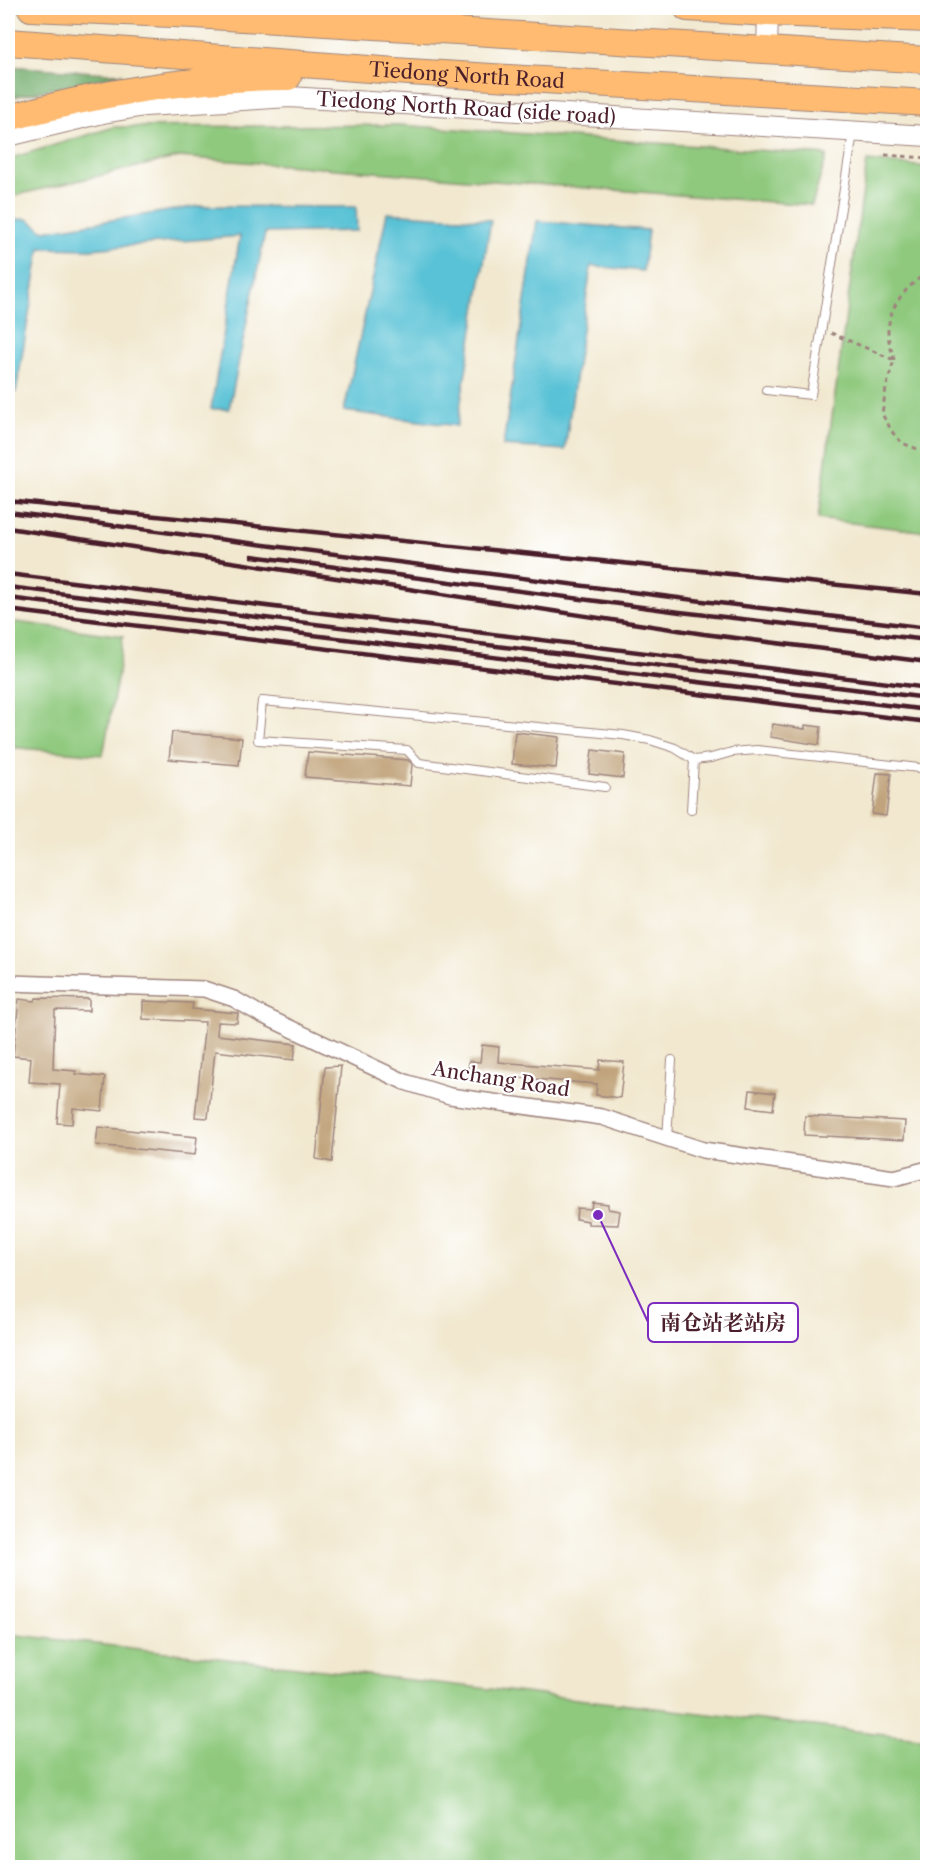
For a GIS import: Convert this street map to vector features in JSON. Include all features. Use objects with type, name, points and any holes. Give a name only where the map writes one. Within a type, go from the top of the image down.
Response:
[{"type":"main road","points":[[31,8],[502,33],[927,60]]},
{"type":"main road","points":[[395,8],[428,12],[502,33]]},
{"type":"main road","points":[[690,8],[768,13],[861,12],[927,19]]},
{"type":"main road","name":"Tiedong North Road","points":[[8,42],[409,72],[927,103]]},
{"type":"main road","points":[[8,118],[54,105],[175,84],[228,78],[358,76],[409,72]]},
{"type":"street","points":[[767,50],[768,13]]},
{"type":"street","name":"Tiedong North Road (side road)","points":[[8,136],[103,113],[145,106],[289,97],[927,136]]},
{"type":"street","name":"Anchang Road","points":[[8,983],[204,989],[234,999],[260,1014],[429,1091],[450,1096],[602,1117],[703,1150],[894,1178],[927,1169]]},
{"type":"lane","points":[[766,390],[811,395],[853,132]]},
{"type":"lane","points":[[605,787],[418,763],[407,750],[258,740],[262,701],[623,735],[675,748],[694,760],[732,752],[757,750],[927,769]]},
{"type":"lane","points":[[691,810],[694,760]]},
{"type":"lane","points":[[667,1138],[672,1060]]},
{"type":"path","points":[[885,155],[927,158]]},
{"type":"path","points":[[927,272],[903,292],[891,313],[888,334],[894,360],[885,388],[882,414],[902,443],[927,453]]},
{"type":"path","points":[[822,329],[894,360]]},
{"type":"green space","points":[[8,66],[123,74],[8,98]]},
{"type":"green space","points":[[399,125],[827,155],[812,205],[179,157],[8,197],[8,159],[114,127]]},
{"type":"green space","points":[[867,161],[927,167],[927,532],[818,519]]},
{"type":"green space","points":[[8,621],[123,636],[103,755],[8,747]]},
{"type":"green space","points":[[8,1634],[927,1739],[927,1867],[8,1867]]},
{"type":"water","points":[[199,206],[356,207],[357,231],[265,233],[229,409],[211,409],[240,236],[91,249],[40,248],[16,392],[8,391],[8,220],[28,219],[44,231]]},
{"type":"water","points":[[387,213],[491,220],[457,426],[344,411]]},
{"type":"water","points":[[537,221],[648,230],[643,271],[591,266],[565,450],[503,446]]},
{"type":"building","points":[[773,724],[805,729],[805,725],[821,727],[819,745],[770,737]]},
{"type":"building","points":[[172,732],[242,738],[239,765],[169,759]]},
{"type":"building","points":[[515,732],[559,737],[556,768],[512,764]]},
{"type":"building","points":[[592,750],[625,754],[623,778],[589,774]]},
{"type":"building","points":[[308,752],[408,760],[412,764],[410,786],[305,777]]},
{"type":"building","points":[[877,773],[891,774],[886,816],[872,814]]},
{"type":"building","points":[[36,998],[89,999],[89,1011],[55,1010],[53,1069],[105,1077],[102,1111],[73,1108],[72,1124],[57,1123],[60,1084],[29,1082],[31,1058],[13,1056],[19,999],[35,1001]]},
{"type":"building","points":[[143,1001],[193,1003],[192,1009],[238,1013],[237,1023],[218,1022],[217,1035],[296,1044],[294,1060],[215,1051],[208,1118],[195,1117],[205,1022],[143,1019]]},
{"type":"building","points":[[482,1045],[499,1047],[498,1062],[599,1070],[600,1060],[624,1062],[620,1098],[596,1095],[597,1084],[468,1074],[469,1061],[480,1062]]},
{"type":"building","points":[[341,1066],[332,1162],[316,1159],[325,1067]]},
{"type":"building","points":[[750,1090],[775,1093],[773,1110],[748,1107]]},
{"type":"building","points":[[805,1116],[905,1121],[904,1140],[804,1135]]},
{"type":"building","points":[[98,1127],[197,1137],[195,1155],[96,1145]]},
{"type":"building","points":[[592,1202],[608,1204],[608,1209],[620,1211],[618,1225],[588,1224],[588,1221],[576,1219],[577,1208],[591,1209]]},
{"type":"railway","points":[[8,501],[928,594]]},
{"type":"railway","points":[[8,512],[928,628]]},
{"type":"railway","points":[[8,528],[704,634],[928,662]]},
{"type":"railway","points":[[252,556],[680,612],[928,640]]},
{"type":"railway","points":[[8,574],[928,688]]},
{"type":"railway","points":[[8,587],[928,698]]},
{"type":"railway","points":[[8,598],[928,710]]},
{"type":"railway","points":[[8,610],[928,722]]},
{"type":"place","name":"南仓站老站房","points":[[598,1215]]}]
